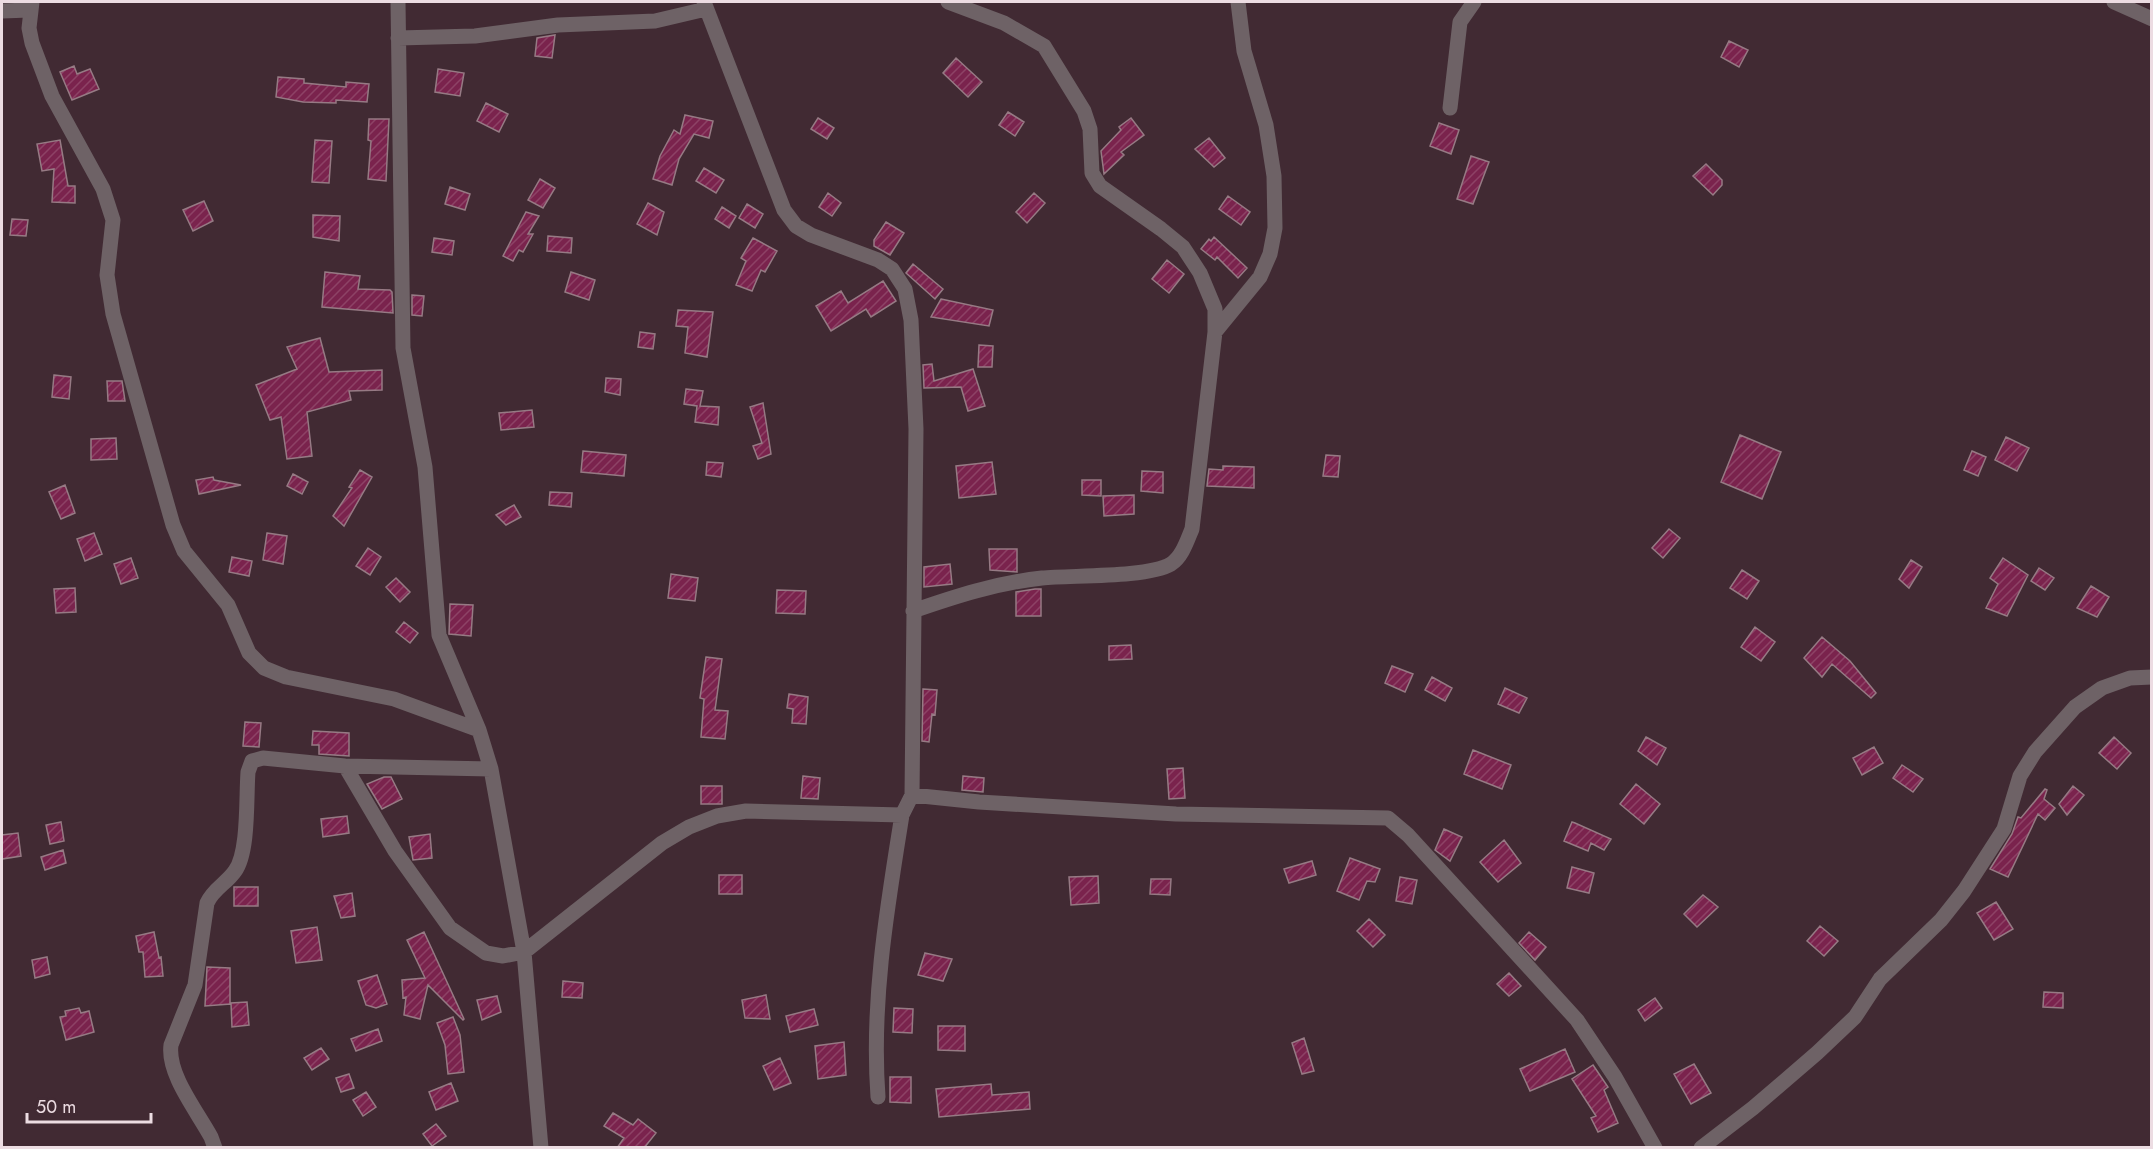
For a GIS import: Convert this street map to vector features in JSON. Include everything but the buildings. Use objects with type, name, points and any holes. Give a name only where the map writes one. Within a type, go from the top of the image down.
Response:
[{"type":"street","points":[[398,2],[403,348],[425,466],[439,635],[479,730],[491,769],[524,952],[541,1148]]},
{"type":"street","points":[[913,611],[962,593],[1000,584],[1136,573],[1170,564],[1179,556],[1192,529],[1215,332],[1215,309],[1200,273],[1183,248],[1161,229],[1100,186],[1092,173],[1090,129],[1084,111],[1044,46],[1004,23],[948,2]]},
{"type":"street","points":[[1215,332],[1260,278],[1270,254],[1275,228],[1274,176],[1266,125],[1244,51],[1238,2]]},
{"type":"street","points":[[1450,108],[1461,22],[1474,2]]},
{"type":"street","points":[[2114,2],[2151,19]]},
{"type":"street","points":[[398,38],[475,36],[558,25],[655,21],[705,5],[784,210],[796,225],[811,235],[878,260],[892,270],[905,290],[911,320],[916,429],[912,795],[902,815],[876,1001],[875,1054],[878,1097]]},
{"type":"street","points":[[2,10],[30,6],[32,43],[52,96],[103,189],[113,220],[107,276],[113,314],[172,525],[183,551],[228,605],[249,654],[264,668],[286,677],[394,699],[479,730]]},
{"type":"street","points":[[1701,1148],[1818,1053],[1855,1017],[1880,979],[1941,920],[1964,891],[2004,829],[2020,776],[2035,752],[2075,707],[2102,688],[2130,678],[2151,677]]},
{"type":"street","points":[[215,1148],[172,1069],[170,1055],[195,984],[207,903],[211,894],[235,872],[242,854],[248,772],[252,761],[263,758],[345,766],[491,769]]},
{"type":"street","points":[[345,766],[394,851],[450,928],[486,953],[503,956],[524,952],[662,843],[689,827],[717,816],[746,811],[902,815]]},
{"type":"street","points":[[912,795],[979,802],[1176,814],[1388,818],[1408,835],[1577,1020],[1616,1077],[1655,1148]]}]
